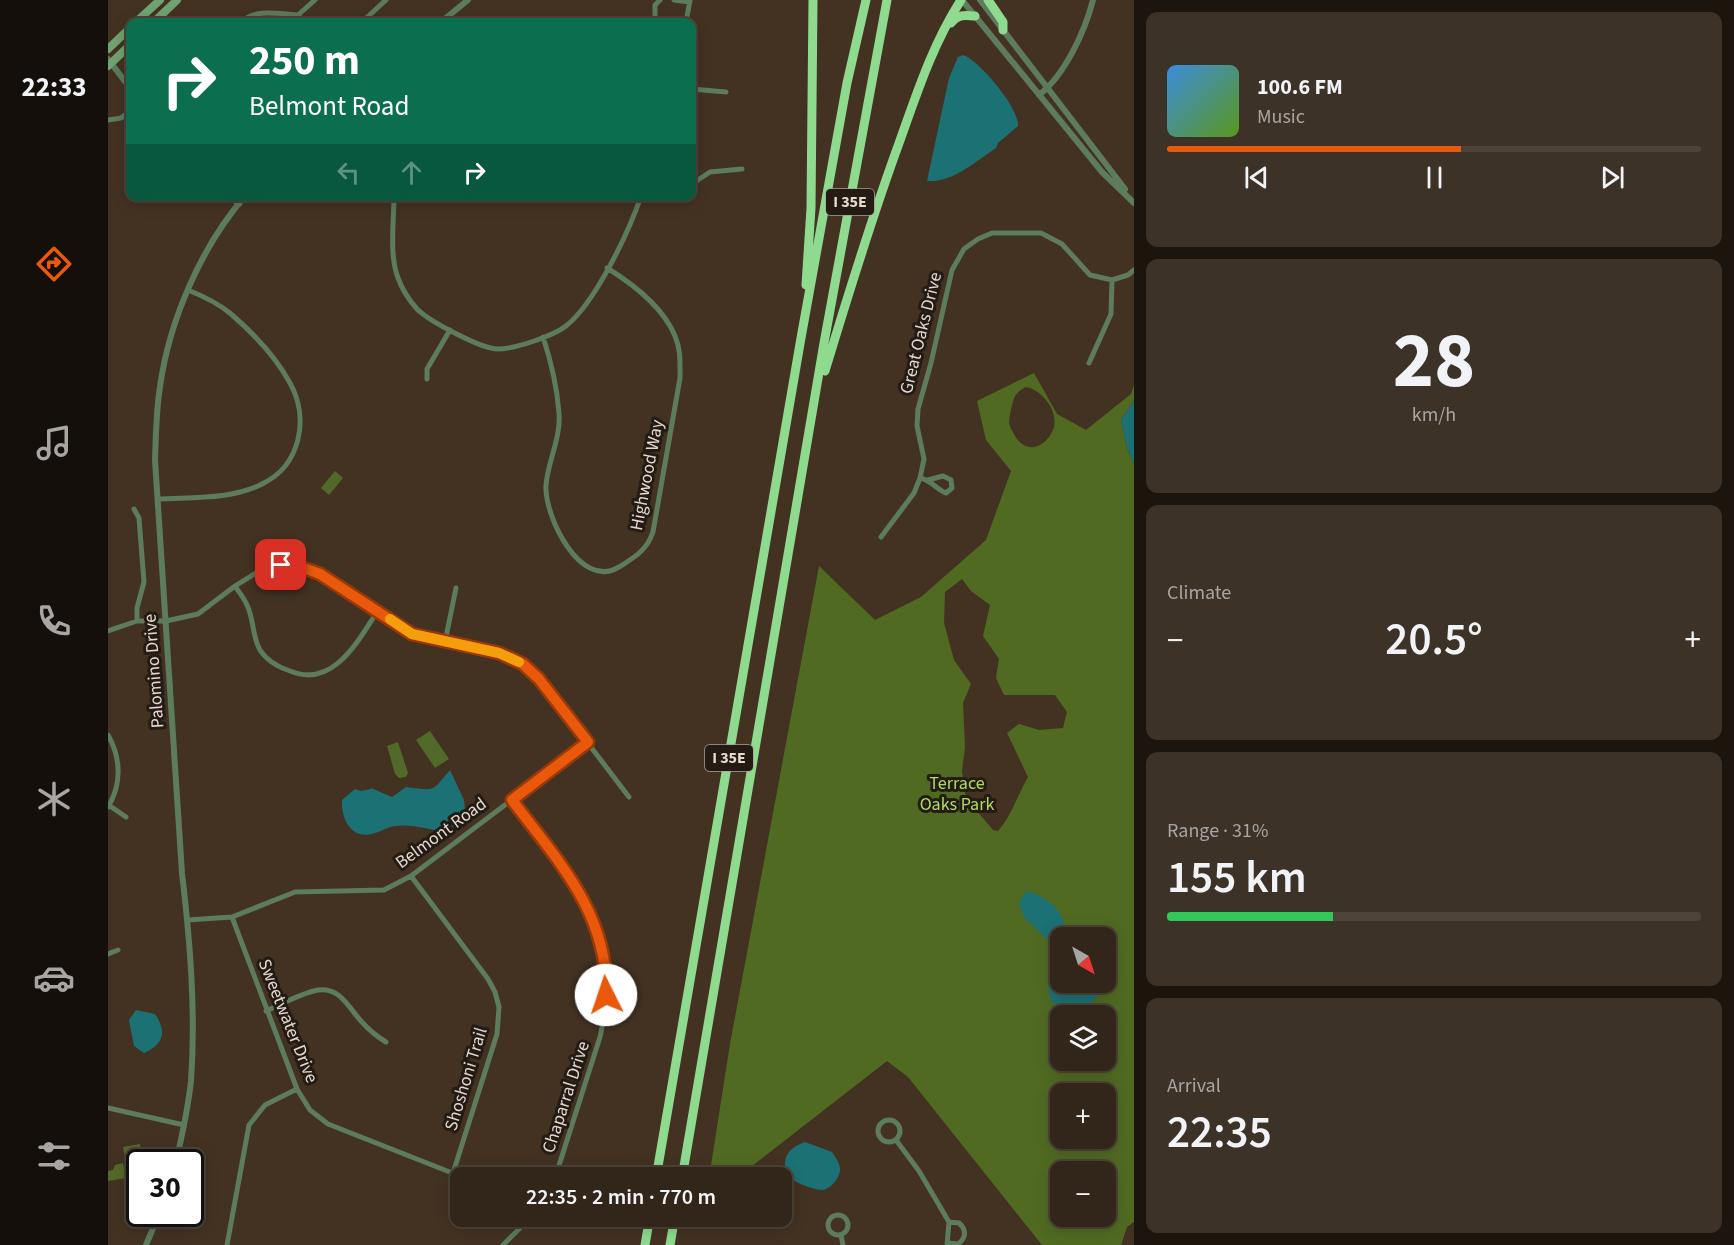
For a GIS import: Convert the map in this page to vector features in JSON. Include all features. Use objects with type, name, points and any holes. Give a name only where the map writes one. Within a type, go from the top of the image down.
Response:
[{"type":"highway","points":[[801,338],[812,208],[813,0]]},
{"type":"highway","name":"I 35E","points":[[658,1167],[801,338],[847,83],[866,0]]},
{"type":"highway","name":"I 35E","points":[[684,1167],[814,405],[887,0]]},
{"type":"highway","points":[[814,405],[866,235],[930,59],[946,24],[962,0]]},
{"type":"highway","points":[[988,0],[1003,22],[1003,30]]},
{"type":"highway","points":[[930,59],[955,18],[963,15],[975,16]]},
{"type":"highway","points":[[645,1245],[648,1227]]},
{"type":"highway","points":[[670,1245],[673,1227]]},
{"type":"main road","points":[[140,18],[160,0]]},
{"type":"main road","points":[[158,18],[177,0]]},
{"type":"main road","points":[[108,49],[126,32]]},
{"type":"main road","points":[[109,63],[126,48]]},
{"type":"street","points":[[298,15],[315,0]]},
{"type":"street","points":[[366,18],[386,0]]},
{"type":"street","points":[[446,18],[468,0]]},
{"type":"street","points":[[655,18],[655,4],[660,0]]},
{"type":"street","points":[[674,0],[690,1],[687,18]]},
{"type":"street","points":[[962,0],[1102,172],[1134,202]]},
{"type":"street","points":[[980,0],[1134,202]]},
{"type":"street","points":[[1039,95],[1048,88],[1080,36],[1093,0]]},
{"type":"street","points":[[246,18],[261,12],[298,15],[301,18]]},
{"type":"street","points":[[109,63],[126,83]]},
{"type":"street","points":[[696,89],[726,92]]},
{"type":"street","points":[[108,120],[121,118],[126,114]]},
{"type":"street","points":[[696,181],[711,172],[742,169]]},
{"type":"street","points":[[236,201],[239,204]]},
{"type":"street","name":"Palomino Drive","points":[[179,1149],[190,1083],[193,1038],[156,460],[156,419],[167,352],[188,290],[208,250],[241,201]]},
{"type":"street","points":[[394,201],[393,254],[397,277],[406,294],[419,311],[481,346],[496,350],[512,348],[564,328],[580,313],[591,299],[639,201]]},
{"type":"street","name":"Great Oaks Drive","points":[[881,537],[914,493],[920,478],[924,459],[917,426],[918,409],[952,270],[964,249],[992,233],[1041,233],[1062,244],[1090,275],[1112,280]]},
{"type":"street","name":"Highwood Way","points":[[543,337],[552,364],[559,414],[558,433],[546,485],[552,517],[573,555],[580,563],[603,571],[616,569],[644,551],[650,542],[680,378],[681,356],[675,336],[663,316],[633,285],[607,268]]},
{"type":"street","points":[[1089,363],[1111,314],[1112,280],[1134,270]]},
{"type":"street","points":[[159,499],[229,495],[261,485],[276,476],[287,465],[296,451],[300,434],[297,400],[282,370],[254,336],[230,312],[212,300],[188,290]]},
{"type":"street","points":[[427,379],[427,369],[450,330]]},
{"type":"street","points":[[920,478],[928,480]]},
{"type":"street","points":[[134,509],[139,518],[144,582],[137,608],[137,621]]},
{"type":"street","points":[[108,631],[137,621],[166,621],[198,614],[235,586],[264,568],[281,565],[298,566],[320,574],[412,634],[499,653],[523,664],[539,679],[629,797]]},
{"type":"street","points":[[235,586],[248,606],[254,636],[261,651],[276,666],[296,674],[319,673],[339,663],[350,653],[377,612]]},
{"type":"street","points":[[445,642],[456,588]]},
{"type":"street","points":[[108,735],[115,746],[118,762],[118,776],[109,806],[126,817]]},
{"type":"street","name":"Belmont Road","points":[[187,920],[232,917],[295,892],[384,890],[411,876],[588,742]]},
{"type":"street","name":"Chaparral Drive","points":[[512,800],[572,880],[586,903],[601,943],[607,982],[606,1008],[600,1037],[559,1167]]},
{"type":"street","name":"Shoshoni Trail","points":[[411,876],[488,979],[499,1007],[497,1034],[455,1167]]},
{"type":"street","name":"Sweetwater Drive","points":[[232,917],[297,1089],[310,1110],[328,1124],[450,1172]]},
{"type":"street","points":[[108,954],[118,950]]},
{"type":"street","points":[[266,1011],[317,990],[331,990],[343,998],[375,1035],[386,1042]]},
{"type":"street","points":[[227,1245],[249,1125],[265,1105],[297,1089]]},
{"type":"street","points":[[108,1108],[184,1125]]},
{"type":"street","points":[[890,1120],[897,1124],[900,1133],[896,1140],[887,1143],[880,1139],[877,1130],[882,1122],[890,1120]]},
{"type":"street","points":[[896,1140],[919,1171],[949,1222],[947,1244],[958,1244],[965,1236],[965,1231],[959,1222],[949,1222]]},
{"type":"street","points":[[146,1245],[154,1227]]},
{"type":"street","points":[[503,1245],[520,1227]]},
{"type":"street","points":[[841,1235],[843,1245]]},
{"type":"green space","name":"Terrace Oaks Park","points":[[1034,373],[1057,414],[1086,430],[1131,394],[1134,385],[1134,401],[1121,420],[1127,448],[1134,464],[1134,1222],[1127,1227],[1121,1245],[1042,1245],[908,1077],[887,1061],[751,1167],[711,1167],[730,1044],[819,566],[875,620],[921,597],[986,540],[1011,471],[986,440],[977,401]],"holes":[[[1026,387],[1044,397],[1052,410],[1055,423],[1050,436],[1035,447],[1024,446],[1019,442],[1009,423],[1014,399],[1018,392]],[[962,579],[971,591],[990,605],[983,636],[999,659],[996,678],[1004,695],[1055,695],[1067,712],[1063,728],[1039,730],[1019,724],[1007,733],[1028,777],[1011,812],[998,831],[993,830],[966,798],[962,771],[965,747],[963,703],[971,684],[954,660],[944,623],[945,592]]]},
{"type":"green space","points":[[335,471],[343,478],[329,495],[321,488]]},
{"type":"green space","points":[[430,731],[449,759],[435,768],[416,740]]},
{"type":"green space","points":[[398,742],[408,773],[406,777],[399,778],[395,774],[387,746]]},
{"type":"green space","points":[[140,1144],[141,1149],[126,1149],[126,1164],[123,1147]]},
{"type":"green space","points":[[123,1163],[126,1178],[108,1181],[108,1171],[113,1170],[115,1165]]},
{"type":"water","points":[[963,55],[979,66],[1006,97],[1017,118],[1018,126],[998,143],[996,148],[963,170],[945,179],[927,181],[949,78],[958,57]]},
{"type":"water","points":[[1134,401],[1134,464],[1127,448],[1121,420]]},
{"type":"water","points":[[450,770],[464,800],[466,820],[449,833],[403,826],[391,827],[367,835],[354,831],[346,821],[342,800],[355,789],[361,791],[371,788],[392,797],[406,787],[432,788]]},
{"type":"water","points":[[1027,891],[1043,898],[1060,913],[1065,927],[1050,927],[1050,942],[1024,917],[1019,902]]},
{"type":"water","points":[[1050,985],[1050,993],[1097,994],[1096,999],[1087,1005],[1058,1005],[1051,1001],[1048,988]]},
{"type":"water","points":[[136,1010],[155,1014],[161,1026],[162,1037],[156,1046],[144,1053],[134,1046],[129,1020]]},
{"type":"water","points":[[805,1142],[832,1152],[840,1169],[832,1185],[818,1190],[792,1180],[792,1167],[785,1167],[785,1164],[790,1150]]},
{"type":"slow traffic","points":[[390,619],[412,634],[499,653],[519,662]]},
{"type":"route","points":[[281,565],[298,566],[320,574],[412,634],[499,653],[523,664],[539,679],[588,742],[512,800],[572,880],[586,903],[601,943],[607,982],[606,995]]}]
